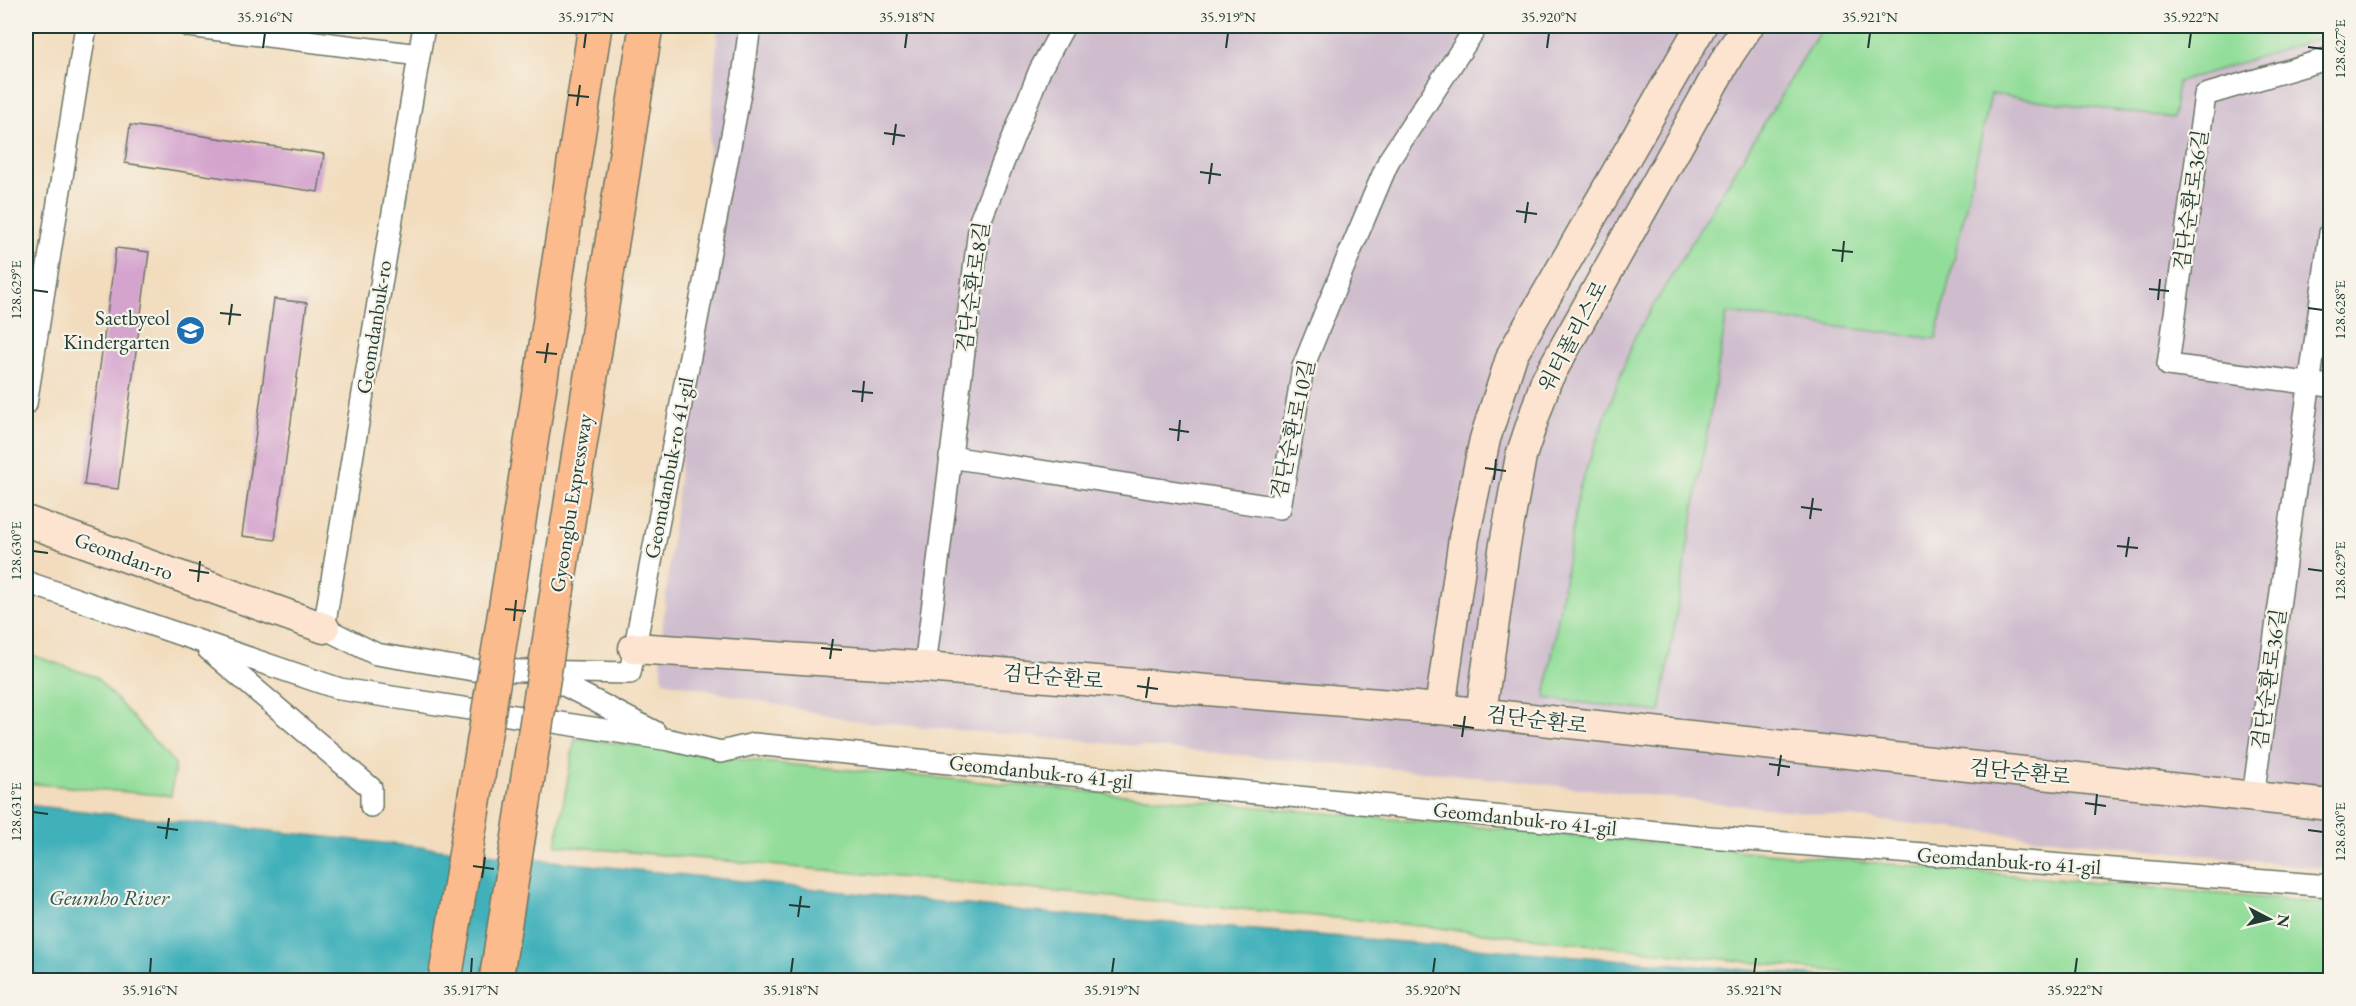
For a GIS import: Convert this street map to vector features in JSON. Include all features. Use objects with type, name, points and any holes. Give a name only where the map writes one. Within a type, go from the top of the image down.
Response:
[{"type":"highway","points":[[445,981],[509,586],[595,26]]},
{"type":"highway","name":"Gyeongbu Expressway","points":[[495,981],[646,26]]},
{"type":"main road","name":"워터폴리스로","points":[[1440,709],[1464,538],[1485,439],[1512,355],[1701,26]]},
{"type":"main road","name":"워터폴리스로","points":[[1481,713],[1504,550],[1519,467],[1546,381],[1729,54],[1748,26]]},
{"type":"main road","name":"Geomdan-ro","points":[[26,520],[324,628]]},
{"type":"main road","name":"검단순환로","points":[[634,648],[925,667],[1440,709],[2331,805]]},
{"type":"street","points":[[26,404],[32,310],[86,26]]},
{"type":"street","points":[[188,26],[419,55]]},
{"type":"street","name":"Geomdanbuk-ro","points":[[324,628],[424,26]]},
{"type":"street","name":"Geomdanbuk-ro 41-gil","points":[[324,628],[376,654],[473,670],[630,673],[743,77],[750,26]]},
{"type":"street","name":"검단순환로8길","points":[[925,667],[980,221],[1040,70],[1064,26]]},
{"type":"street","name":"검단순환로10길","points":[[950,457],[1280,508],[1303,367],[1342,271],[1389,160],[1477,26]]},
{"type":"street","name":"검단순환로36길","points":[[2320,384],[2168,365],[2205,95],[2331,58]]},
{"type":"street","name":"검단순환로36길","points":[[2253,797],[2320,384],[2331,233]]},
{"type":"street","points":[[26,582],[340,689],[670,740]]},
{"type":"street","points":[[198,641],[371,788],[371,806]]},
{"type":"street","points":[[538,671],[670,740]]},
{"type":"street","name":"Geomdanbuk-ro 41-gil","points":[[670,740],[721,752],[754,744],[1709,837],[2331,886]]},
{"type":"shaded area","points":[[718,26],[2330,26],[2330,869],[1450,774],[855,721],[663,681],[660,650],[696,323]]},
{"type":"green space","points":[[1823,26],[2330,26],[2330,35],[2178,82],[2173,118],[1991,94],[1936,339],[1727,313],[1660,712],[1545,698],[1579,489],[1635,336]]},
{"type":"green space","points":[[26,653],[96,677],[175,764],[171,796],[26,783]]},
{"type":"green space","points":[[575,738],[762,762],[2330,904],[2330,980],[1912,980],[1412,925],[556,845]]},
{"type":"water","name":"Geumho River","points":[[26,805],[1033,912],[1870,980],[26,980]]},
{"type":"building","points":[[130,125],[324,154],[318,192],[125,163]]},
{"type":"building","points":[[116,248],[149,252],[118,489],[84,485]]},
{"type":"building","points":[[274,299],[307,303],[275,540],[242,536]]},
{"type":"place","name":"Saetbyeol Kindergarten","points":[[191,330]]}]
